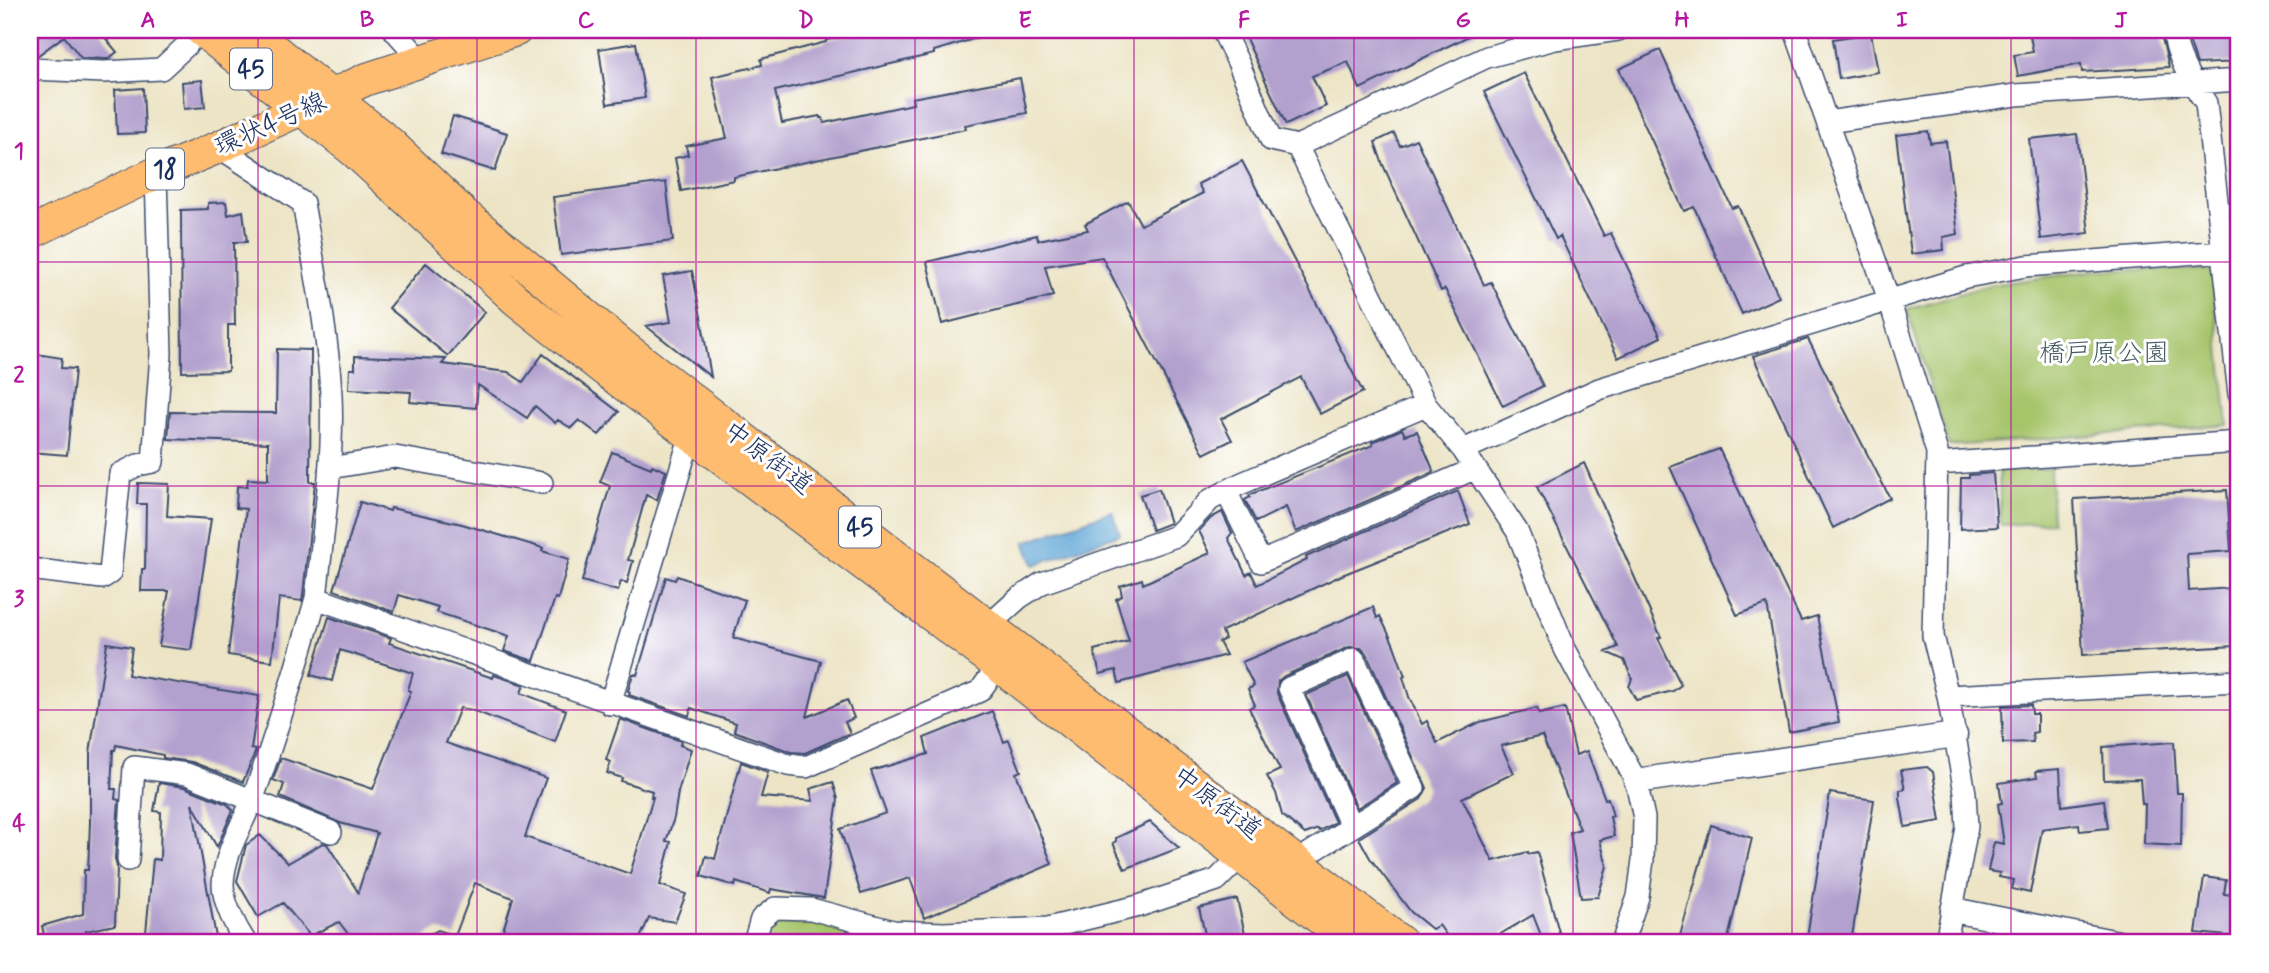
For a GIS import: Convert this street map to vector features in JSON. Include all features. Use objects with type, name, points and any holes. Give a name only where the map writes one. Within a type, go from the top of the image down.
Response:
[{"type":"main road","name":"中原街道","points":[[200,30],[354,151],[516,300],[603,369],[691,434],[980,636]]},
{"type":"main road","name":"中原街道","points":[[250,30],[390,143],[463,213],[628,350],[980,636],[1297,861],[1402,943]]},
{"type":"main road","name":"環状4号線","points":[[30,233],[156,173],[367,79],[516,30]]},
{"type":"main road","name":"中原街道","points":[[1005,655],[1240,857],[1351,943]]},
{"type":"street","points":[[30,69],[104,72],[160,69],[187,46],[200,30]]},
{"type":"street","points":[[394,30],[421,60]]},
{"type":"street","points":[[1222,30],[1271,140],[1297,146],[1487,57],[1555,39],[1618,30]]},
{"type":"street","points":[[1795,30],[1889,300],[1937,453],[1933,636],[1955,735],[1965,793],[1967,827],[1946,943]]},
{"type":"street","points":[[2173,30],[2182,65],[2206,103],[2230,210],[2224,251],[2239,394]]},
{"type":"street","points":[[1827,122],[2016,94],[2239,80]]},
{"type":"street","points":[[1297,146],[1426,405],[1463,450],[1517,531],[1565,649],[1636,781],[1644,818],[1643,860],[1638,897],[1622,943]]},
{"type":"street","points":[[219,147],[303,203],[331,394],[330,468],[316,598],[293,682],[252,800],[230,848],[223,886],[234,925],[246,943]]},
{"type":"street","points":[[30,569],[102,578],[110,573],[120,474],[138,465],[153,462],[161,354],[156,173]]},
{"type":"street","points":[[1463,450],[1599,389],[1966,277],[2026,266],[2224,251]]},
{"type":"street","points":[[980,636],[1019,598],[1042,583],[1176,536],[1210,500],[1226,491],[1426,405]]},
{"type":"street","points":[[610,704],[691,434]]},
{"type":"street","points":[[1937,464],[2239,442]]},
{"type":"street","points":[[330,468],[395,457],[542,484]]},
{"type":"street","points":[[1226,491],[1261,562],[1474,469]]},
{"type":"street","points":[[316,598],[610,704],[788,765],[806,767],[980,691],[1005,655]]},
{"type":"street","points":[[1297,861],[1414,788],[1354,659],[1289,688],[1351,826]]},
{"type":"street","points":[[1948,696],[2239,681]]},
{"type":"street","points":[[1636,781],[1955,735]]},
{"type":"street","points":[[128,860],[134,767],[187,774],[331,832]]},
{"type":"street","points":[[754,943],[761,919],[775,908],[811,909],[891,937],[1048,928],[1139,906],[1217,880],[1240,857]]},
{"type":"street","points":[[1952,910],[2118,943]]},
{"type":"green space","name":"橋戸原公園","points":[[2098,270],[2212,270],[2228,425],[1949,446],[1907,309],[1990,285]]},
{"type":"green space","points":[[2050,468],[2052,522],[2001,525],[1999,471]]},
{"type":"green space","points":[[807,916],[881,939],[880,943],[763,943],[768,924],[777,918]]},
{"type":"water","points":[[1112,511],[1120,534],[1034,565],[1025,542]]},
{"type":"building","points":[[30,30],[99,30],[117,52],[108,59],[81,58],[64,36],[37,56],[30,47]]},
{"type":"building","points":[[874,30],[989,30],[990,34],[934,51],[934,54],[775,91],[782,123],[820,116],[824,123],[913,104],[912,98],[1020,78],[1027,113],[965,125],[966,129],[734,177],[734,180],[681,191],[675,158],[688,155],[686,146],[727,138],[712,77],[762,65],[761,59],[826,40]]},
{"type":"building","points":[[1242,30],[1481,30],[1360,89],[1348,62],[1312,76],[1326,106],[1286,125]]},
{"type":"building","points":[[2029,30],[2160,30],[2169,67],[2082,72],[2081,64],[2018,76],[2014,55],[2033,52]]},
{"type":"building","points":[[2199,30],[2239,30],[2239,62],[2197,64],[2187,35],[2200,34]]},
{"type":"building","points":[[1871,33],[1878,72],[1839,79],[1833,39]]},
{"type":"building","points":[[636,43],[645,98],[607,104],[599,49]]},
{"type":"building","points":[[1660,50],[1732,208],[1738,206],[1779,297],[1742,314],[1694,207],[1684,211],[1619,69]]},
{"type":"building","points":[[1524,73],[1604,236],[1611,233],[1661,337],[1618,358],[1560,236],[1556,239],[1484,92]]},
{"type":"building","points":[[202,80],[205,107],[184,109],[182,82]]},
{"type":"building","points":[[143,88],[145,133],[117,134],[115,90]]},
{"type":"building","points":[[453,116],[507,133],[495,171],[441,154]]},
{"type":"building","points":[[1928,131],[1930,143],[1946,141],[1958,234],[1943,237],[1944,250],[1911,254],[1896,135]]},
{"type":"building","points":[[1394,133],[1400,146],[1416,139],[1484,285],[1491,282],[1543,386],[1503,406],[1445,289],[1441,291],[1383,165],[1375,142]]},
{"type":"building","points":[[2077,134],[2089,233],[2041,239],[2029,139]]},
{"type":"building","points":[[1242,161],[1363,392],[1320,414],[1301,377],[1221,419],[1232,440],[1204,454],[1102,257],[1045,266],[1053,296],[942,324],[927,262],[1037,235],[1038,240],[1088,230],[1085,224],[1128,201],[1141,225],[1203,193],[1198,184]]},
{"type":"building","points":[[666,182],[673,241],[561,255],[553,197]]},
{"type":"building","points":[[226,202],[228,215],[243,211],[247,242],[234,242],[235,325],[228,325],[228,371],[182,372],[181,210],[208,209],[208,203]]},
{"type":"building","points":[[426,263],[485,312],[448,356],[389,308]]},
{"type":"building","points":[[692,271],[711,377],[646,326],[671,322],[663,276]]},
{"type":"building","points":[[1808,339],[1890,498],[1833,528],[1753,356]]},
{"type":"building","points":[[277,349],[311,350],[310,482],[315,482],[302,601],[279,598],[272,661],[228,655],[246,509],[236,508],[237,486],[247,487],[248,479],[268,480],[268,443],[168,439],[170,412],[276,413]]},
{"type":"building","points":[[30,353],[62,358],[61,368],[75,369],[67,455],[30,452]]},
{"type":"building","points":[[543,354],[619,412],[599,435],[579,420],[571,428],[558,420],[555,423],[535,406],[527,418],[478,385],[476,408],[410,402],[411,392],[349,389],[350,369],[355,369],[355,356],[446,359],[442,364],[508,372],[523,382]]},
{"type":"building","points":[[1402,429],[1405,435],[1417,431],[1434,472],[1296,532],[1286,507],[1256,522],[1245,500],[1249,495],[1373,445],[1372,442]]},
{"type":"building","points":[[1719,449],[1801,621],[1817,616],[1839,722],[1789,732],[1767,604],[1737,615],[1670,467]]},
{"type":"building","points":[[612,452],[651,468],[652,465],[666,471],[657,500],[646,495],[628,560],[633,561],[627,583],[621,581],[618,591],[582,581],[610,486],[600,482]]},
{"type":"building","points":[[1584,463],[1661,637],[1658,638],[1681,685],[1673,691],[1636,700],[1629,687],[1632,678],[1624,660],[1606,652],[1618,647],[1537,487]]},
{"type":"building","points":[[1993,473],[1997,527],[1960,529],[1961,478]]},
{"type":"building","points":[[138,483],[169,484],[167,516],[211,519],[191,650],[159,646],[169,591],[141,591],[142,569],[145,569],[146,504],[137,504]]},
{"type":"building","points":[[1159,489],[1170,523],[1152,530],[1140,495]]},
{"type":"building","points":[[2227,490],[2231,551],[2187,554],[2189,591],[2232,588],[2235,646],[2083,655],[2074,499]]},
{"type":"building","points":[[1458,491],[1470,524],[1342,575],[1222,631],[1225,639],[1219,642],[1226,655],[1119,683],[1116,670],[1100,674],[1094,650],[1129,641],[1116,599],[1122,596],[1120,586],[1142,579],[1143,584],[1210,553],[1199,531],[1211,518],[1222,512],[1232,533],[1228,538],[1246,575],[1251,572],[1257,585],[1307,560],[1306,557]]},
{"type":"building","points":[[360,502],[390,511],[391,508],[462,524],[543,548],[542,551],[569,559],[558,599],[555,598],[534,661],[504,651],[509,636],[436,612],[438,607],[399,595],[394,612],[334,590]]},
{"type":"building","points":[[677,576],[745,600],[733,638],[821,661],[807,717],[847,700],[854,718],[845,722],[850,733],[805,753],[791,752],[734,731],[736,723],[691,708],[689,716],[629,695],[633,674],[637,675],[666,577],[675,580]]},
{"type":"building","points":[[1373,607],[1393,643],[1405,676],[1403,677],[1409,697],[1422,724],[1427,721],[1437,743],[1480,722],[1537,708],[1539,714],[1565,708],[1576,755],[1587,751],[1613,816],[1610,817],[1614,836],[1600,840],[1607,866],[1598,897],[1581,898],[1570,832],[1580,829],[1542,736],[1501,746],[1514,773],[1462,798],[1493,861],[1537,852],[1562,943],[1544,943],[1533,915],[1485,943],[1452,943],[1439,925],[1432,929],[1411,912],[1370,858],[1359,838],[1421,799],[1427,788],[1366,653],[1361,648],[1349,647],[1278,681],[1277,693],[1335,822],[1319,831],[1318,829],[1305,834],[1282,815],[1276,793],[1267,776],[1280,770],[1249,708],[1255,705],[1248,689],[1254,686],[1242,662]]},
{"type":"building","points":[[329,617],[391,638],[389,643],[493,678],[494,675],[524,685],[521,693],[566,710],[555,742],[472,710],[460,708],[446,743],[546,778],[525,837],[630,874],[653,797],[652,791],[621,781],[622,778],[607,773],[611,762],[606,760],[620,719],[681,741],[680,745],[691,749],[666,841],[671,842],[660,885],[686,894],[675,922],[649,918],[638,943],[499,943],[513,898],[475,883],[455,936],[438,930],[413,943],[355,943],[339,922],[310,936],[283,903],[258,917],[237,881],[246,845],[260,835],[288,863],[323,843],[327,844],[358,892],[377,833],[340,823],[280,797],[284,784],[273,780],[281,758],[373,789],[411,691],[408,690],[413,673],[340,650],[332,681],[311,675]]},
{"type":"building","points":[[107,643],[132,647],[128,675],[259,696],[251,749],[256,750],[243,782],[192,762],[163,758],[163,755],[116,745],[113,750],[111,789],[116,789],[115,799],[119,800],[115,859],[115,925],[86,931],[90,943],[59,943],[57,938],[45,940],[42,926],[83,914],[84,870],[88,870],[90,753]]},
{"type":"building","points":[[1348,676],[1397,783],[1357,808],[1306,695]]},
{"type":"building","points":[[2031,705],[2032,714],[2037,714],[2037,732],[2032,733],[2033,742],[2003,743],[2002,706]]},
{"type":"building","points":[[992,711],[1004,742],[1009,740],[1021,771],[1016,773],[1052,864],[924,918],[910,878],[861,894],[840,829],[886,813],[871,771],[928,754],[924,738]]},
{"type":"building","points":[[2174,742],[2177,793],[2182,793],[2181,846],[2144,844],[2145,804],[2142,804],[2140,779],[2104,780],[2103,747]]},
{"type":"building","points":[[741,762],[768,772],[761,797],[813,801],[810,789],[833,782],[838,799],[824,898],[771,889],[770,893],[736,882],[735,886],[701,876],[706,856],[715,859]]},
{"type":"building","points":[[1927,767],[1933,772],[1941,821],[1905,827],[1900,798],[1900,790],[1905,789],[1901,770]]},
{"type":"building","points":[[2060,769],[2062,806],[2104,800],[2108,828],[2080,831],[2079,824],[2042,829],[2030,893],[2012,889],[2014,880],[1988,871],[1994,842],[2004,844],[1998,804],[2002,803],[1999,783],[2037,777],[2036,771]]},
{"type":"building","points":[[159,783],[184,787],[227,804],[233,810],[217,847],[192,803],[217,943],[145,943],[153,859],[160,860],[161,812],[154,811]]},
{"type":"building","points":[[1830,793],[1874,800],[1851,943],[1806,943]]},
{"type":"building","points":[[1150,822],[1179,848],[1125,869],[1113,843],[1116,838]]},
{"type":"building","points":[[1711,825],[1752,838],[1727,943],[1678,943]]},
{"type":"building","points":[[2204,877],[2226,880],[2224,894],[2239,896],[2239,937],[2196,933]]},
{"type":"building","points":[[1237,899],[1247,943],[1207,943],[1199,908]]}]
